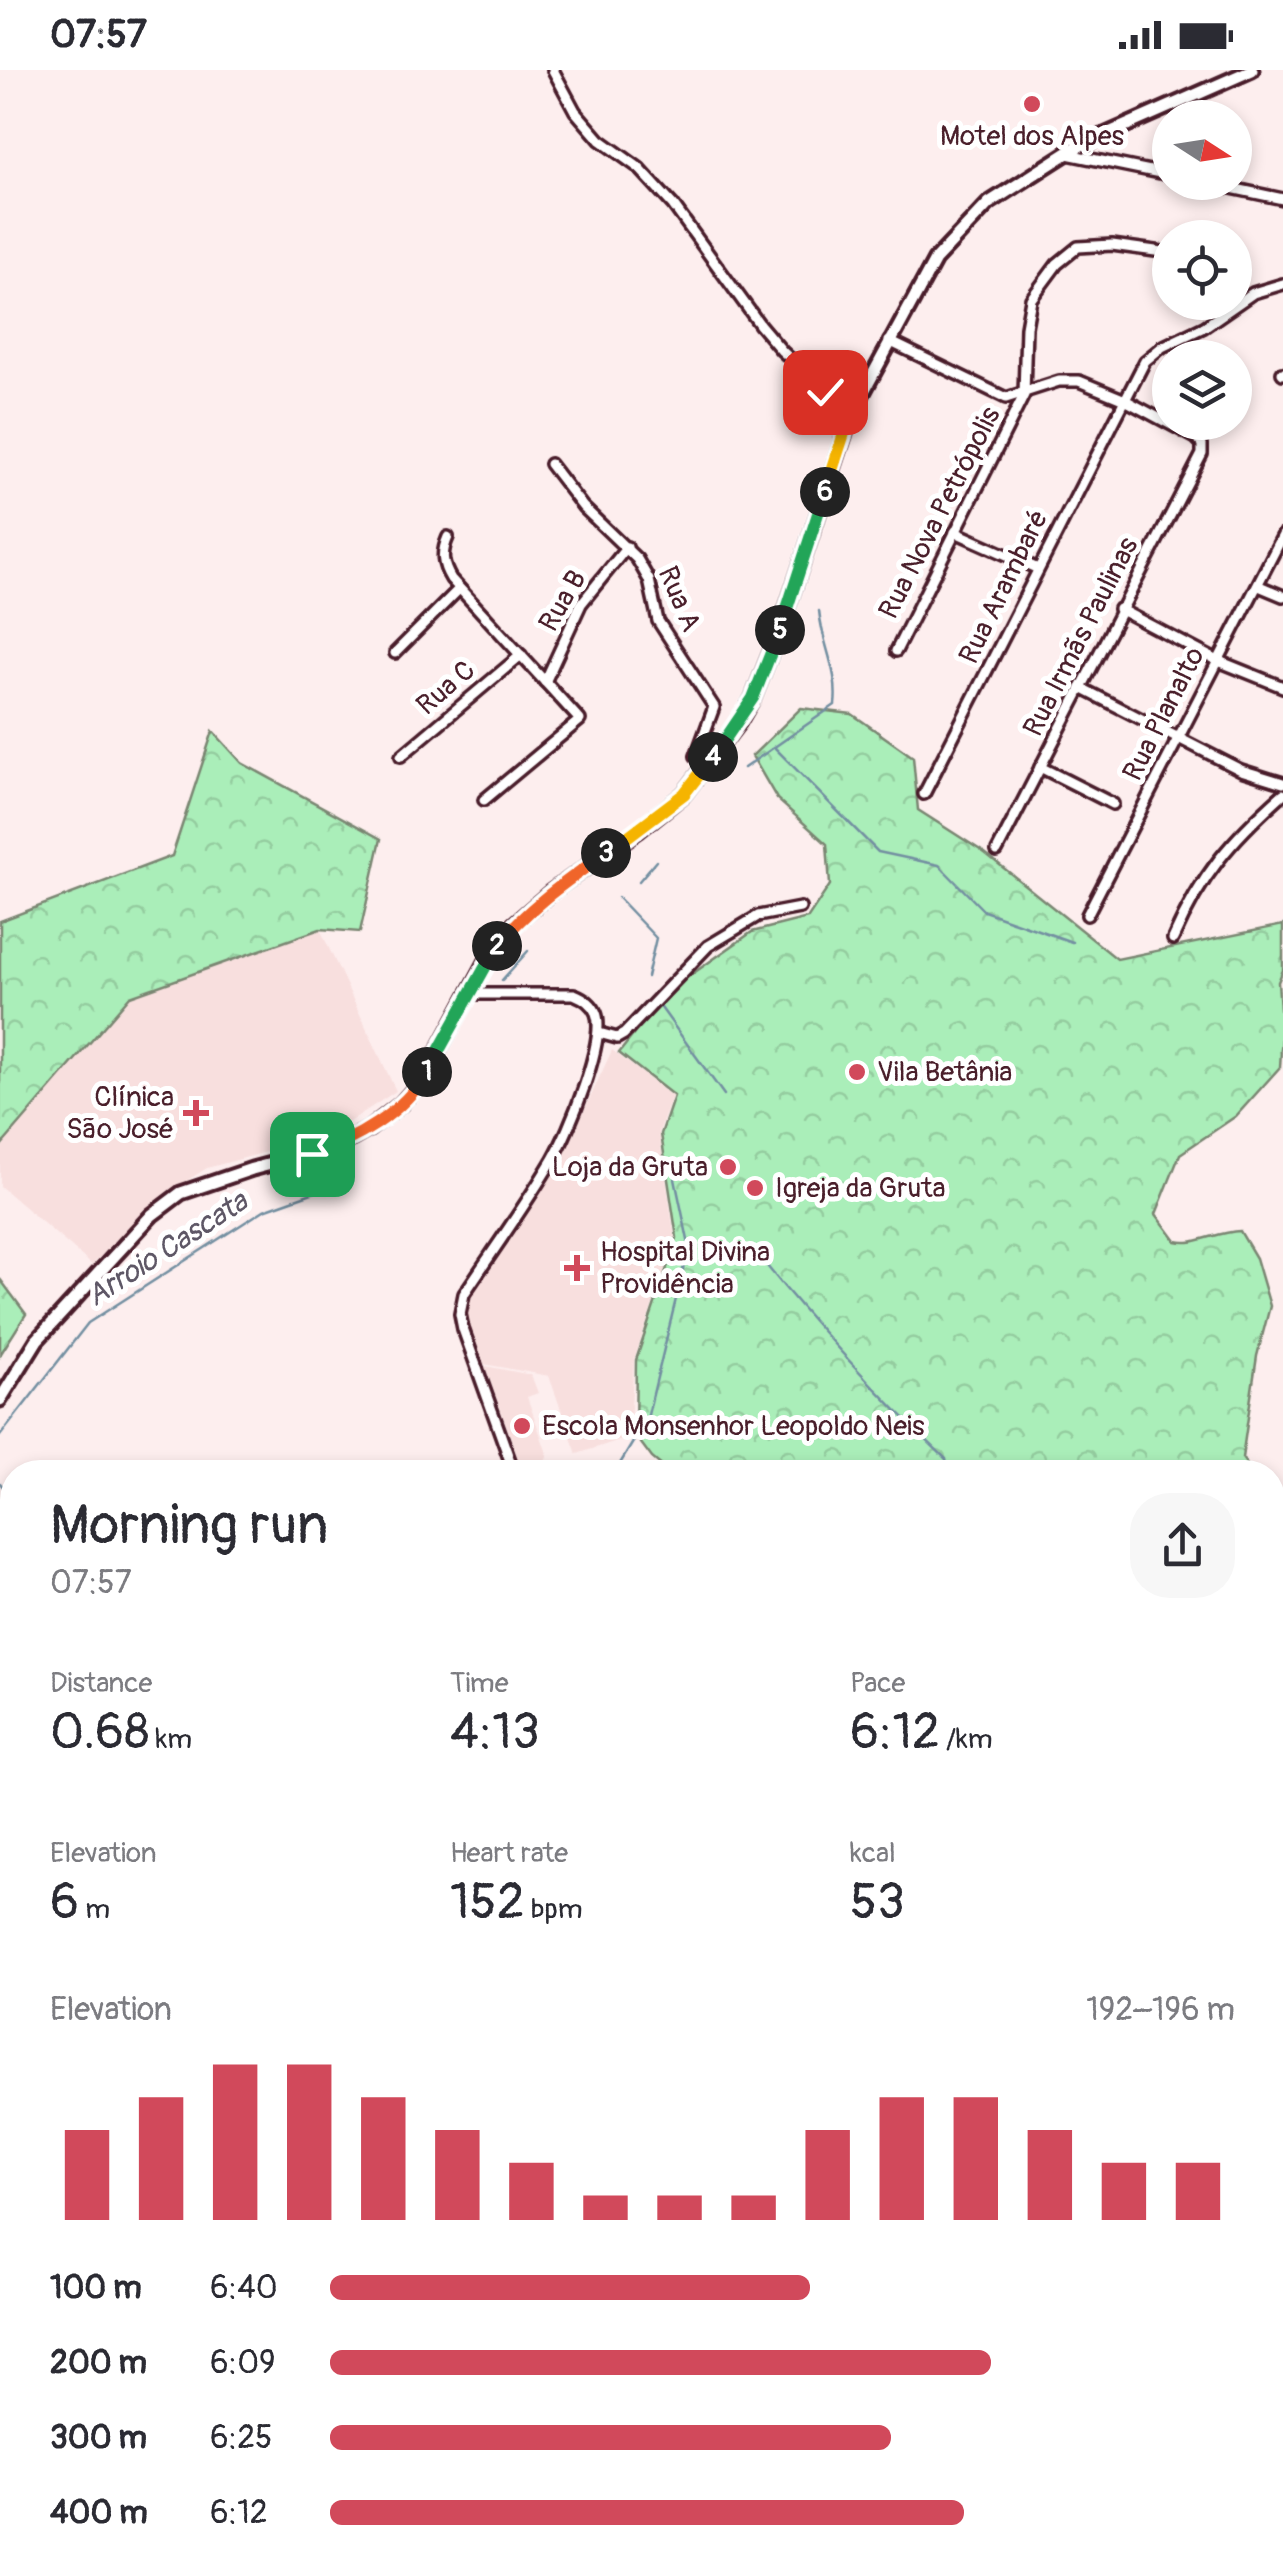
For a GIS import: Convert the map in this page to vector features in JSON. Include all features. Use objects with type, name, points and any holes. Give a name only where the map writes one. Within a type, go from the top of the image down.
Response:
[{"type":"main road","points":[[0,1400],[37,1340],[152,1215],[181,1193],[339,1146],[401,1104],[423,1079],[491,953],[512,926],[551,892],[672,805],[706,766],[740,722],[763,677],[850,415],[935,260],[989,203],[1086,142],[1250,70]]},
{"type":"street","points":[[553,70],[575,110],[600,140],[639,168],[674,204],[720,273],[782,351],[850,415]]},
{"type":"street","points":[[1067,154],[1152,172]]},
{"type":"street","points":[[1252,192],[1283,199]]},
{"type":"street","points":[[1024,394],[1031,300],[1057,264],[1078,247],[1095,244],[1152,252]]},
{"type":"street","name":"Rua Arambaré","points":[[924,794],[1036,568],[1146,361],[1162,347],[1204,327],[1253,293],[1283,284]]},
{"type":"street","points":[[889,341],[1006,398],[1060,381],[1078,380],[1125,400]]},
{"type":"street","name":"Rua Nova Petrópolis","points":[[896,651],[1024,394]]},
{"type":"street","name":"Rua Irmãs Paulinas","points":[[997,850],[1202,454],[1202,444],[1125,400]]},
{"type":"street","name":"Rua A","points":[[550,464],[583,506],[627,547],[649,580],[658,621],[696,684],[712,700],[714,708],[696,756],[706,766]]},
{"type":"street","points":[[955,532],[1036,568]]},
{"type":"street","name":"Rua Planalto","points":[[1087,915],[1283,535]]},
{"type":"street","points":[[448,537],[443,549],[444,568],[459,589],[580,720],[484,800]]},
{"type":"street","name":"Rua B","points":[[545,682],[581,604],[627,547]]},
{"type":"street","points":[[1259,586],[1283,596]]},
{"type":"street","points":[[395,653],[459,589]]},
{"type":"street","points":[[1119,609],[1216,660],[1283,687]]},
{"type":"street","name":"Rua C","points":[[401,756],[521,655]]},
{"type":"street","points":[[1081,688],[1241,770],[1283,783]]},
{"type":"street","points":[[1040,767],[1113,804]]},
{"type":"street","points":[[1173,939],[1216,860],[1247,825],[1283,794]]},
{"type":"street","points":[[599,1032],[618,1038],[624,1034],[708,946],[758,916],[800,908]]},
{"type":"street","points":[[470,994],[574,994],[587,999],[597,1015],[599,1032],[580,1096],[556,1156],[464,1294],[460,1314],[463,1329],[510,1460]]},
{"type":"shaded area","name":"Clínica São José","points":[[320,929],[396,1091],[329,1135],[207,1168],[156,1200],[92,1265],[0,1186],[0,1147],[130,996]]},
{"type":"shaded area","name":"Hospital Divina Providência","points":[[612,1050],[672,1096],[659,1132],[675,1239],[634,1360],[629,1437],[577,1454],[549,1376],[484,1364],[465,1316],[469,1297],[562,1159]]},
{"type":"shaded area","name":"Escola Monsenhor Leopoldo Neis","points":[[485,1366],[531,1375],[538,1393],[527,1397],[548,1456],[546,1460],[519,1460]]},
{"type":"green space","points":[[801,708],[852,714],[913,757],[918,810],[985,853],[1117,959],[1283,925],[1283,970],[1278,982],[1280,1067],[1236,1116],[1180,1154],[1156,1214],[1176,1241],[1191,1242],[1240,1231],[1256,1258],[1270,1306],[1257,1356],[1243,1460],[654,1460],[635,1435],[636,1360],[677,1238],[661,1134],[674,1096],[619,1053],[668,991],[752,932],[808,918],[830,885],[827,844],[777,799],[752,756]]},
{"type":"green space","points":[[213,731],[242,763],[381,839],[360,932],[320,929],[130,996],[0,1147],[0,921],[172,856]]},
{"type":"green space","points":[[0,1279],[26,1314],[0,1355]]},
{"type":"waterway","name":"Arroio Cascata","points":[[744,768],[835,705],[835,681],[819,611]]},
{"type":"waterway","points":[[775,748],[878,852],[939,865],[984,911],[1072,942]]},
{"type":"waterway","name":"Arroio Cascata","points":[[639,881],[656,861]]},
{"type":"waterway","points":[[618,898],[656,938],[647,977]]},
{"type":"waterway","name":"Arroio Cascata","points":[[502,980],[528,951]]},
{"type":"waterway","points":[[659,1005],[724,1095]]},
{"type":"waterway","points":[[622,1460],[647,1419],[689,1245],[675,1179],[683,1165]]},
{"type":"waterway","name":"Arroio Cascata","points":[[0,1436],[88,1323],[264,1210],[346,1181]]},
{"type":"waterway","points":[[763,1261],[851,1363],[946,1460]]},
{"type":"place","name":"Motel dos Alpes","points":[[1032,104]]},
{"type":"place","name":"Vila Betânia","points":[[857,1072]]},
{"type":"place","name":"Clínica São José","points":[[196,1113]]},
{"type":"place","name":"Loja da Gruta","points":[[728,1167]]},
{"type":"place","name":"Igreja da Gruta","points":[[755,1188]]},
{"type":"place","name":"Hospital Divina Providência","points":[[577,1268]]},
{"type":"place","name":"Escola Monsenhor Leopoldo Neis","points":[[522,1426]]},
{"type":"route","points":[[312,1154],[339,1146],[401,1104],[423,1079],[491,953],[512,926],[551,892],[638,832],[684,794],[740,722],[767,668],[850,415],[825,392]]}]
